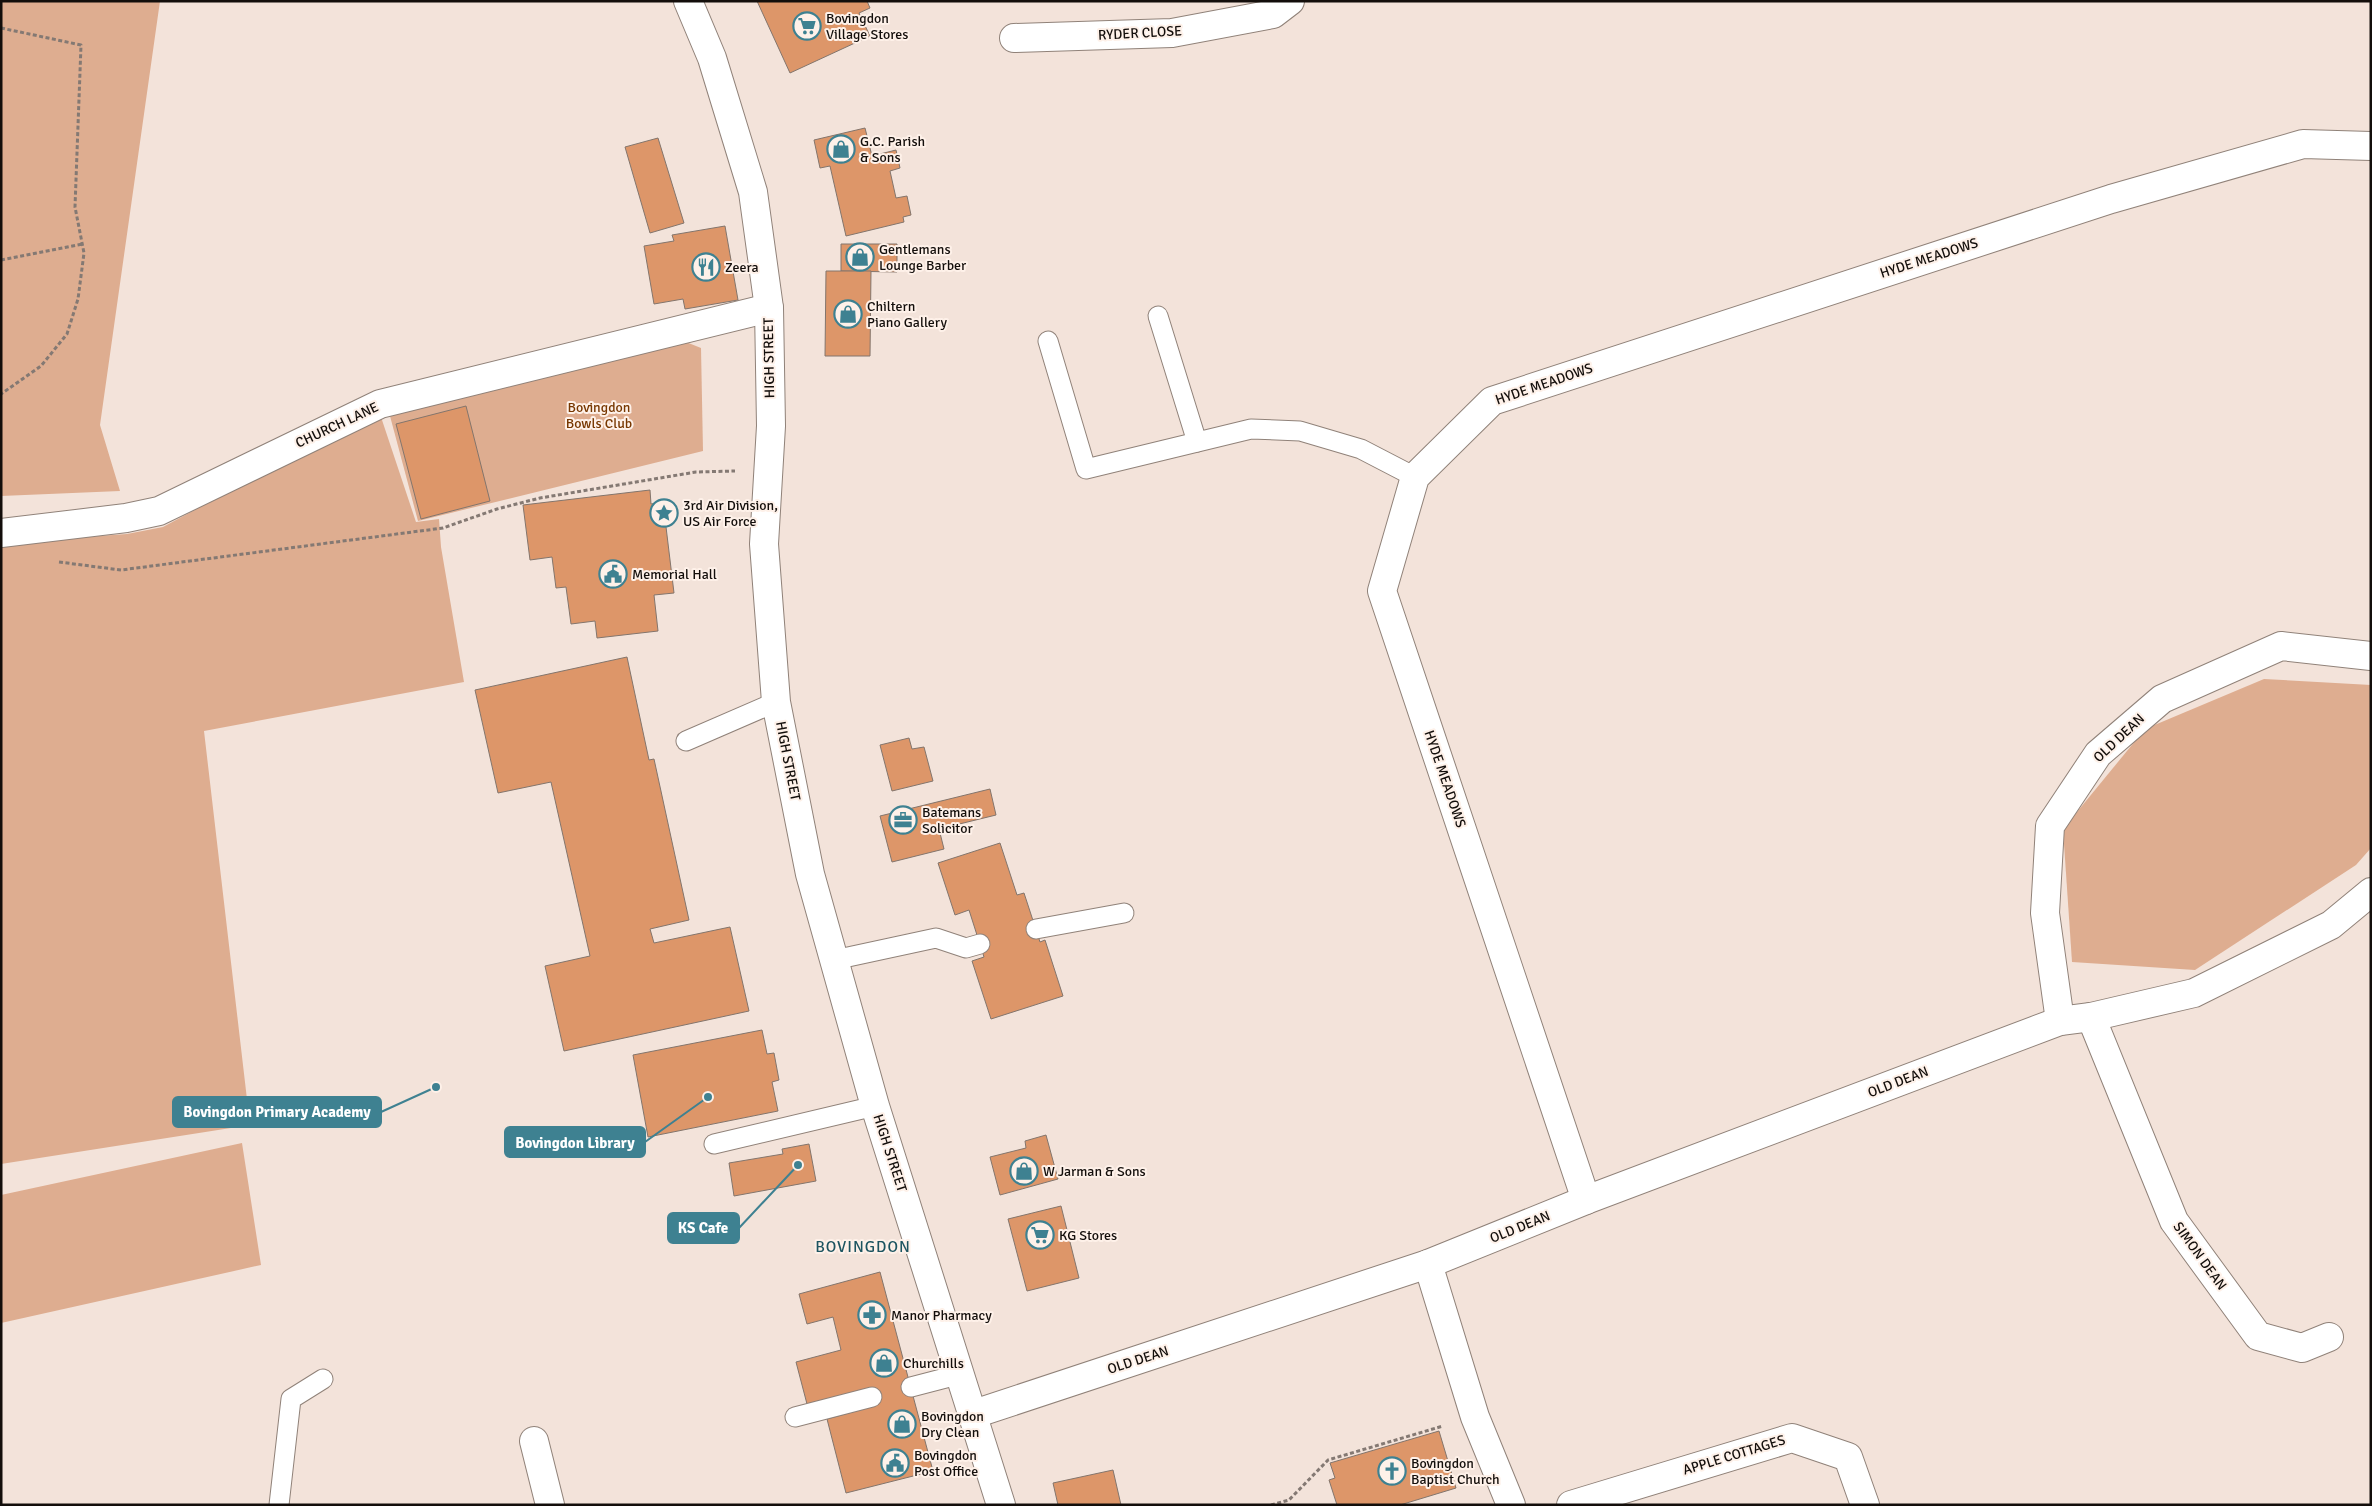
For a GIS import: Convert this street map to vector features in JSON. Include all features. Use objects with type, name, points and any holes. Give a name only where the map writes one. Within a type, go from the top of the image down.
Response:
[{"type":"street","name":"HIGH STREET","points":[[688,1],[712,58],[753,192],[768,308],[771,426],[764,544],[776,702],[810,874],[875,1106],[1002,1505]]},
{"type":"street","name":"RYDER CLOSE","points":[[1014,38],[1172,33],[1273,14],[1290,1]]},
{"type":"street","name":"HYDE MEADOWS","points":[[1586,1200],[1382,591],[1415,477],[1492,400],[2110,200],[2303,144],[2371,146]]},
{"type":"street","name":"CHURCH LANE","points":[[1,533],[126,518],[159,511],[380,404],[768,308]]},
{"type":"street","name":"OLD DEAN","points":[[2060,1021],[2045,913],[2050,826],[2098,754],[2162,699],[2281,646],[2371,656]]},
{"type":"street","name":"OLD DEAN","points":[[974,1414],[1428,1264],[1586,1200],[2060,1021],[2092,1017],[2194,993],[2331,925],[2371,892]]},
{"type":"street","name":"SIMON DEAN","points":[[2092,1017],[2174,1222],[2258,1336],[2302,1348],[2329,1337]]},
{"type":"street","points":[[1428,1264],[1475,1417],[1511,1505]]},
{"type":"street","name":"APPLE COTTAGES","points":[[1571,1505],[1792,1438],[1848,1458],[1865,1505]]},
{"type":"street","points":[[534,1441],[550,1505]]},
{"type":"lane","points":[[1158,316],[1197,442]]},
{"type":"lane","points":[[1048,341],[1086,469],[1251,429],[1300,431],[1361,449],[1415,477]]},
{"type":"lane","points":[[686,741],[776,702]]},
{"type":"lane","points":[[1036,929],[1124,913]]},
{"type":"lane","points":[[834,960],[936,938],[966,948],[980,944]]},
{"type":"lane","points":[[714,1144],[875,1106]]},
{"type":"lane","points":[[911,1387],[961,1374]]},
{"type":"lane","points":[[279,1505],[291,1399],[323,1380]]},
{"type":"lane","points":[[796,1417],[872,1397]]},
{"type":"path","points":[[1,28],[81,45],[75,207],[84,253],[78,299],[67,334],[41,366],[1,394]]},
{"type":"path","points":[[1,260],[83,244]]},
{"type":"path","points":[[57,562],[121,570],[131,569],[443,528],[497,509],[540,498],[696,472],[768,470]]},
{"type":"path","points":[[1271,1505],[1289,1500],[1328,1460],[1475,1417]]},
{"type":"green space","points":[[1,1],[160,1],[100,425],[120,491],[1,496]]},
{"type":"green space","name":"Bovingdon Bowls Club","points":[[686,342],[701,348],[703,451],[418,521],[390,416],[489,385]]},
{"type":"green space","points":[[379,411],[416,522],[439,519],[441,547],[464,682],[204,731],[250,1125],[1,1164],[1,543],[127,534],[163,527]]},
{"type":"green space","points":[[2264,679],[2371,685],[2371,848],[2356,865],[2195,970],[2072,962],[2063,829],[2145,729]]},
{"type":"green space","points":[[242,1143],[261,1265],[1,1323],[1,1195]]},
{"type":"building","points":[[757,1],[867,1],[870,8],[859,13],[870,36],[790,73]]},
{"type":"building","points":[[865,128],[872,156],[896,150],[900,168],[890,171],[896,198],[907,196],[911,215],[903,217],[904,222],[846,236],[830,166],[820,168],[814,140]]},
{"type":"building","points":[[658,138],[684,223],[650,233],[625,147]]},
{"type":"building","points":[[725,226],[738,300],[685,309],[683,299],[654,304],[644,246],[674,241],[672,235]]},
{"type":"building","points":[[841,244],[897,244],[897,272],[841,271]]},
{"type":"building","points":[[826,271],[871,271],[870,356],[825,356]]},
{"type":"building","points":[[466,406],[490,501],[421,519],[396,424]]},
{"type":"building","name":"Memorial Hall","points":[[650,490],[651,504],[663,502],[674,593],[654,595],[658,631],[597,638],[595,621],[571,624],[566,587],[556,588],[552,557],[530,560],[523,505]]},
{"type":"building","points":[[627,657],[649,760],[654,759],[689,920],[650,929],[654,943],[730,927],[749,1011],[564,1051],[545,966],[590,956],[551,782],[498,793],[475,690]]},
{"type":"building","points":[[909,738],[912,749],[924,747],[933,781],[892,791],[880,745]]},
{"type":"building","points":[[990,789],[996,815],[939,829],[944,849],[892,862],[880,816]]},
{"type":"building","points":[[1000,843],[1017,895],[1024,893],[1040,942],[1045,940],[1063,996],[991,1019],[972,961],[984,957],[969,910],[955,915],[938,863]]},
{"type":"building","points":[[762,1030],[767,1054],[774,1053],[779,1080],[772,1082],[778,1111],[648,1137],[633,1055]]},
{"type":"building","points":[[1046,1135],[1058,1179],[1000,1195],[990,1157],[1026,1148],[1025,1141]]},
{"type":"building","points":[[809,1144],[816,1181],[734,1196],[729,1163],[783,1154],[782,1149]]},
{"type":"building","points":[[1061,1206],[1079,1278],[1027,1291],[1008,1219]]},
{"type":"building","points":[[880,1272],[933,1471],[846,1493],[827,1419],[874,1406],[870,1388],[807,1404],[796,1362],[841,1350],[833,1317],[807,1324],[799,1294]]},
{"type":"building","name":"Bovingdon Baptist Church","points":[[1439,1431],[1456,1488],[1400,1505],[1337,1505],[1329,1480],[1335,1478],[1330,1463]]},
{"type":"building","points":[[1113,1470],[1121,1505],[1058,1505],[1053,1483]]},
{"type":"place","name":"Bovingdon Village Stores","points":[[807,26]]},
{"type":"place","name":"G.C. Parish & Sons","points":[[841,149]]},
{"type":"place","name":"Gentlemans Lounge Barber","points":[[860,257]]},
{"type":"place","name":"Zeera","points":[[706,267]]},
{"type":"place","name":"Chiltern Piano Gallery","points":[[848,314]]},
{"type":"place","name":"3rd Air Division, US Air Force","points":[[664,513]]},
{"type":"place","name":"Memorial Hall","points":[[613,574]]},
{"type":"place","name":"Batemans Solicitor","points":[[903,820]]},
{"type":"place","name":"Bovingdon Primary Academy","points":[[436,1087]]},
{"type":"place","name":"Bovingdon Library","points":[[708,1097]]},
{"type":"place","name":"KS Cafe","points":[[798,1165]]},
{"type":"place","name":"W Jarman & Sons","points":[[1024,1171]]},
{"type":"place","name":"KG Stores","points":[[1040,1235]]},
{"type":"place","name":"Manor Pharmacy","points":[[872,1315]]},
{"type":"place","name":"Churchills","points":[[884,1363]]},
{"type":"place","name":"Bovingdon Dry Clean","points":[[902,1424]]},
{"type":"place","name":"Bovingdon Post Office","points":[[895,1463]]},
{"type":"place","name":"Bovingdon Baptist Church","points":[[1392,1471]]},
{"type":"district","name":"BOVINGDON","points":[[863,1247]]}]
